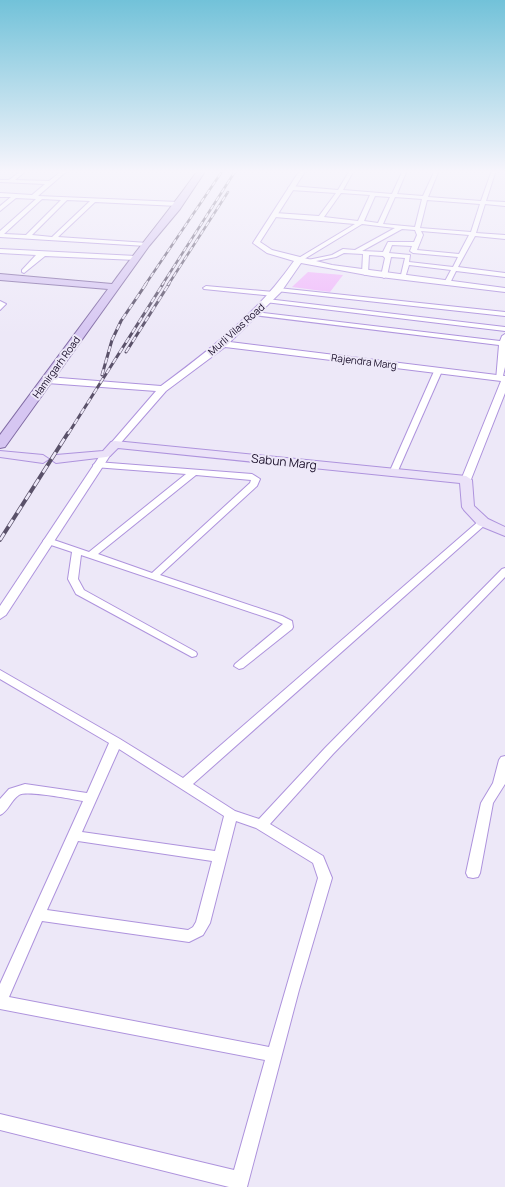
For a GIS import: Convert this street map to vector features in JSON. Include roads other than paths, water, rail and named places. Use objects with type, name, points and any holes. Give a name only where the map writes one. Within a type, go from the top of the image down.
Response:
[{"type":"main road","name":"Hamirgarh Road","points":[[0,444],[160,225]]},
{"type":"main road","points":[[0,278],[113,289]]},
{"type":"main road","points":[[56,459],[106,454],[115,444]]},
{"type":"main road","name":"Sabun Marg","points":[[115,444],[466,480]]},
{"type":"main road","points":[[0,454],[42,459]]},
{"type":"main road","points":[[466,480],[468,507],[483,522],[505,532]]},
{"type":"street","points":[[0,234],[10,225]]},
{"type":"street","points":[[27,236],[38,225]]},
{"type":"street","points":[[54,238],[67,225]]},
{"type":"street","points":[[268,225],[256,243],[262,250],[302,261],[384,276],[505,290]]},
{"type":"street","points":[[302,261],[356,225]]},
{"type":"street","points":[[384,225],[505,236]]},
{"type":"street","points":[[402,278],[410,252],[415,247],[420,235],[418,229],[419,225]]},
{"type":"street","points":[[447,283],[473,234],[476,225]]},
{"type":"street","points":[[356,252],[401,227]]},
{"type":"street","points":[[0,234],[146,244]]},
{"type":"street","points":[[385,254],[390,243],[462,256]]},
{"type":"street","points":[[0,251],[136,258]]},
{"type":"street","points":[[302,261],[334,256],[343,251],[366,254],[385,254],[455,269],[505,275]]},
{"type":"street","points":[[24,271],[39,256],[44,254]]},
{"type":"street","points":[[365,273],[366,254]]},
{"type":"street","points":[[384,276],[388,257],[385,254]]},
{"type":"street","name":"Murli Vilas Road","points":[[115,444],[163,389],[223,344],[276,292],[302,261]]},
{"type":"street","points":[[206,288],[276,292],[505,314]]},
{"type":"street","points":[[267,301],[505,329]]},
{"type":"street","points":[[0,303],[4,304],[0,308]]},
{"type":"street","points":[[255,314],[504,344]]},
{"type":"street","points":[[466,480],[503,379],[505,336]]},
{"type":"street","name":"Rajendra Marg","points":[[223,344],[503,379]]},
{"type":"street","points":[[393,473],[438,370]]},
{"type":"street","points":[[47,380],[163,389]]},
{"type":"street","points":[[0,615],[106,454]]},
{"type":"street","points":[[97,466],[193,472],[256,478],[254,484],[154,576]]},
{"type":"street","points":[[91,555],[193,472]]},
{"type":"street","points":[[185,784],[483,522]]},
{"type":"street","points":[[48,541],[278,618],[288,623],[288,627],[239,666]]},
{"type":"street","points":[[77,551],[73,579],[80,592],[192,654]]},
{"type":"street","points":[[261,825],[329,751],[505,571]]},
{"type":"street","points":[[0,674],[116,742],[231,814],[261,825],[318,860],[325,878],[292,990],[239,1184],[0,1122]]},
{"type":"street","points":[[116,742],[0,1001],[275,1056]]},
{"type":"street","points":[[473,873],[487,803],[499,784],[505,760]]},
{"type":"street","points":[[0,810],[6,798],[18,789],[25,788],[92,798]]},
{"type":"street","points":[[39,916],[189,936],[198,931],[203,923],[231,814]]},
{"type":"street","points":[[75,836],[220,857]]},
{"type":"railway","points":[[145,285],[185,225]]},
{"type":"railway","points":[[162,285],[200,225]]},
{"type":"railway","points":[[168,285],[206,225]]},
{"type":"railway","points":[[102,375],[112,340],[121,321],[146,284]]},
{"type":"railway","points":[[68,434],[163,284]]},
{"type":"railway","points":[[126,352],[169,284]]},
{"type":"railway","points":[[0,540],[68,433]]}]
